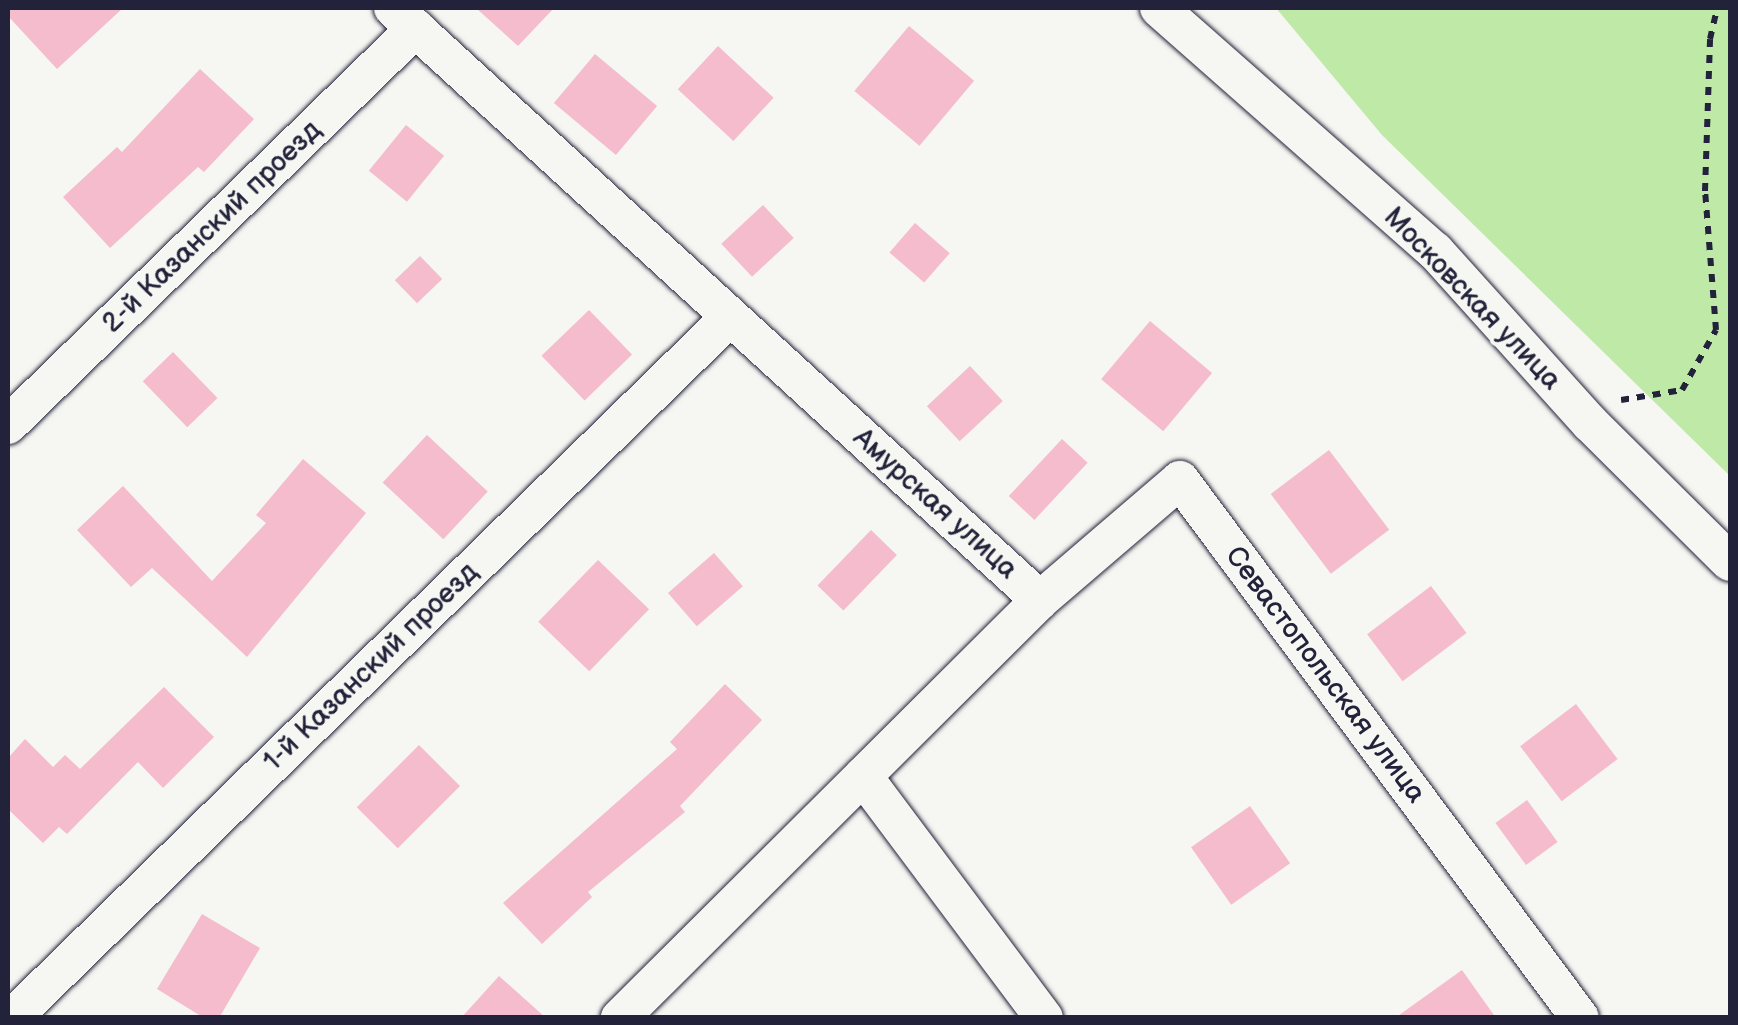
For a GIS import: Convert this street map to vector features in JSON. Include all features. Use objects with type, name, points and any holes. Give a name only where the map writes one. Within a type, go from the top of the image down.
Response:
[{"type":"street","name":"Московская улица","points":[[1159,8],[1434,251],[1590,424],[1730,562]]},
{"type":"street","name":"Амурская улица","points":[[404,18],[1040,600],[620,1018]]},
{"type":"street","name":"2-й Казанский проезд","points":[[8,426],[404,18]]},
{"type":"street","name":"1-й Казанский проезд","points":[[12,1018],[730,317]]},
{"type":"street","name":"Севастопольская улица","points":[[1040,600],[1180,480],[1580,1018]]},
{"type":"street","points":[[863,776],[1044,1018]]},
{"type":"path","points":[[1590,424],[1608,402],[1682,390],[1716,330],[1705,191],[1717,8]]},
{"type":"green space","points":[[1276,8],[1730,8],[1730,476],[1382,135]]},
{"type":"building","points":[[8,8],[123,8],[57,69],[8,16]]},
{"type":"building","points":[[476,8],[554,8],[518,46]]},
{"type":"building","points":[[909,26],[974,81],[919,146],[854,91]]},
{"type":"building","points":[[718,46],[774,98],[733,141],[678,89]]},
{"type":"building","points":[[595,54],[657,106],[616,155],[554,103]]},
{"type":"building","points":[[200,69],[254,119],[204,172],[198,167],[110,248],[63,197],[117,147],[122,152]]},
{"type":"building","points":[[406,125],[444,156],[407,202],[369,171]]},
{"type":"building","points":[[763,205],[794,238],[752,277],[721,244]]},
{"type":"building","points":[[915,223],[950,253],[924,283],[889,252]]},
{"type":"building","points":[[420,256],[442,279],[417,303],[395,280]]},
{"type":"building","points":[[589,310],[632,355],[585,400],[542,356]]},
{"type":"building","points":[[1150,321],[1212,373],[1163,431],[1101,379]]},
{"type":"building","points":[[173,352],[217,398],[187,427],[143,381]]},
{"type":"building","points":[[970,366],[1003,401],[960,441],[927,406]]},
{"type":"building","points":[[427,435],[488,492],[443,539],[383,483]]},
{"type":"building","points":[[1062,439],[1088,463],[1034,520],[1009,496]]},
{"type":"building","points":[[1329,450],[1389,530],[1331,574],[1271,494]]},
{"type":"building","points":[[303,459],[366,513],[247,657],[152,568],[131,587],[77,530],[123,486],[212,581],[266,523],[256,515]]},
{"type":"building","points":[[871,530],[897,555],[843,610],[818,585]]},
{"type":"building","points":[[714,553],[743,586],[697,626],[668,593]]},
{"type":"building","points":[[598,560],[649,609],[589,671],[538,622]]},
{"type":"building","points":[[1431,586],[1467,633],[1403,681],[1367,634]]},
{"type":"building","points":[[725,684],[762,720],[680,806],[685,812],[588,892],[592,897],[542,944],[503,903],[677,749],[670,742]]},
{"type":"building","points":[[164,687],[214,737],[163,788],[138,762],[67,834],[59,827],[43,843],[8,809],[8,758],[25,739],[53,767],[65,755],[80,769]]},
{"type":"building","points":[[1576,704],[1618,759],[1562,801],[1520,746]]},
{"type":"building","points":[[419,745],[460,786],[398,848],[357,807]]},
{"type":"building","points":[[1527,800],[1558,842],[1526,865],[1495,823]]},
{"type":"building","points":[[1250,806],[1290,863],[1231,905],[1191,847]]},
{"type":"building","points":[[202,914],[260,948],[219,1018],[204,1018],[157,989]]},
{"type":"building","points":[[1462,970],[1496,1018],[1395,1018]]},
{"type":"building","points":[[499,976],[546,1018],[461,1018]]}]
